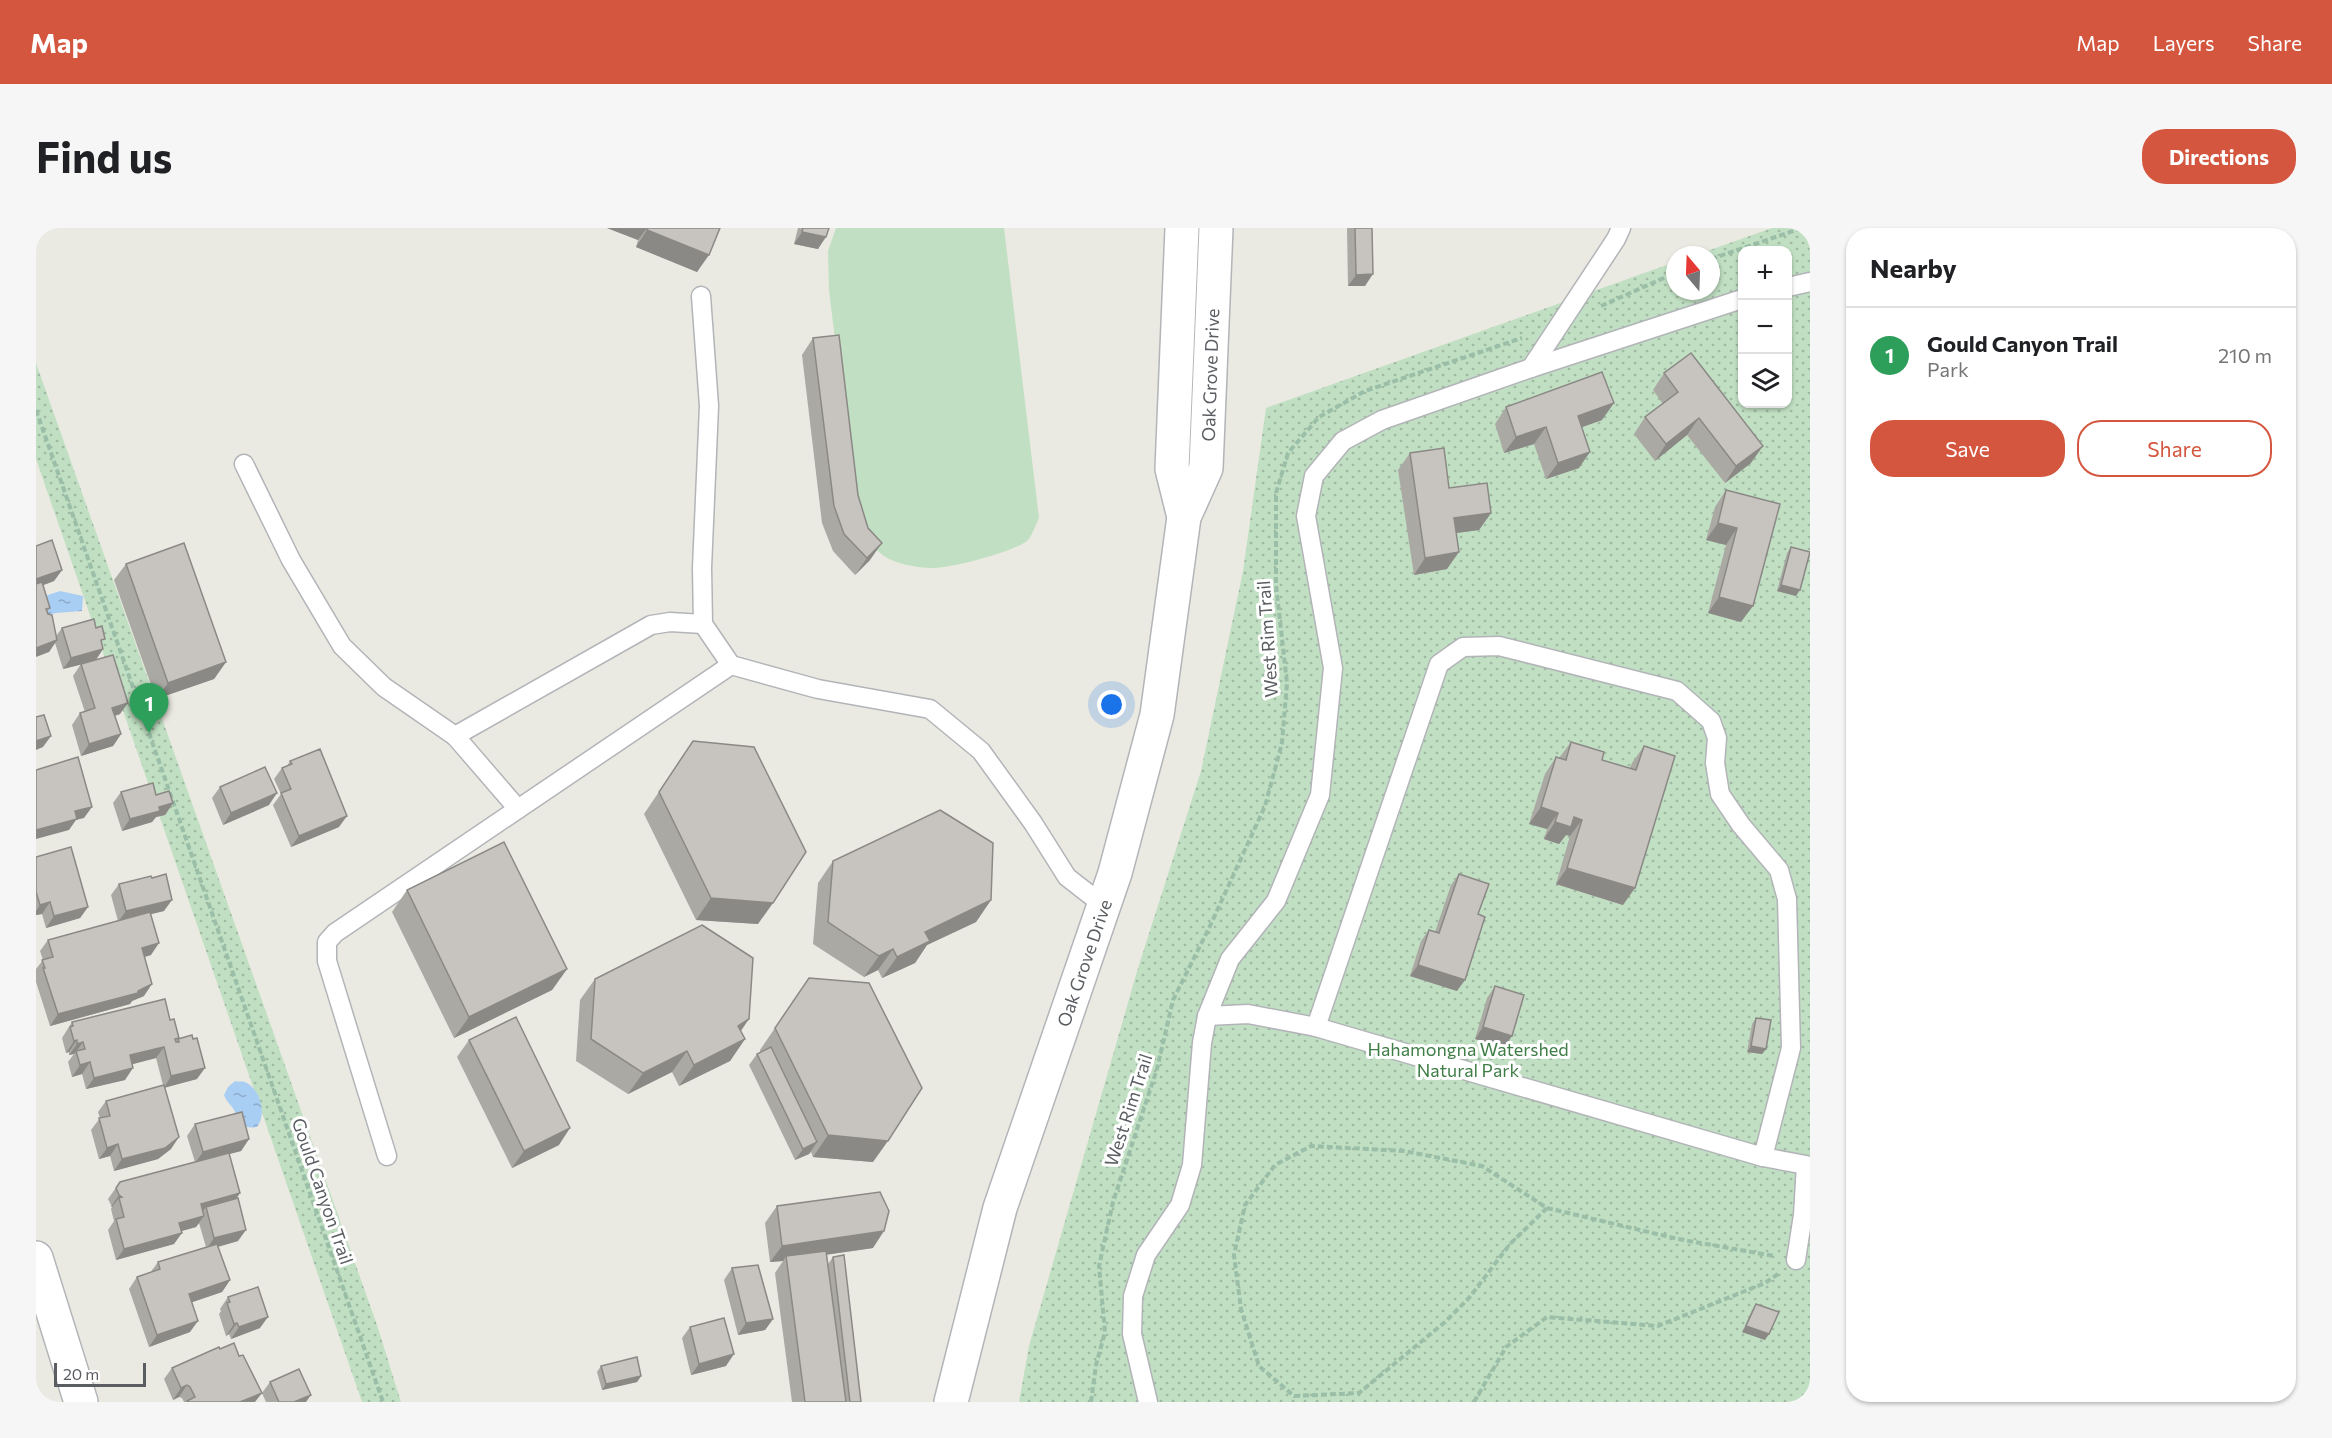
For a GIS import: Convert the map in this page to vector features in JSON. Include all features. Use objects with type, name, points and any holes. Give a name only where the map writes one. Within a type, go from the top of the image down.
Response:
[{"type":"street","name":"Oak Grove Drive","points":[[1182,228],[1172,469],[1184,518]]},
{"type":"street","name":"Oak Grove Drive","points":[[951,1402],[1000,1208],[1115,873],[1157,715],[1184,518],[1206,468],[1216,228]]},
{"type":"street","points":[[36,1258],[81,1402]]},
{"type":"lane","points":[[1531,368],[1621,228]]},
{"type":"lane","points":[[1792,286],[1810,282]]},
{"type":"lane","points":[[701,296],[709,406],[702,568],[704,624],[731,665],[818,689],[930,709],[981,750],[1033,823],[1067,877],[1103,905]]},
{"type":"lane","points":[[1148,1402],[1132,1334],[1133,1296],[1146,1255],[1180,1205],[1192,1165],[1202,1043],[1207,1016],[1230,959],[1276,901],[1320,795],[1333,668],[1306,516],[1314,476],[1343,441],[1382,420],[1531,368],[1740,300]]},
{"type":"lane","points":[[244,464],[291,560],[342,646],[384,687],[455,736],[518,808]]},
{"type":"lane","points":[[455,736],[651,625],[670,622],[704,624]]},
{"type":"lane","points":[[1316,1028],[1439,664],[1463,647],[1498,646],[1677,691],[1711,721],[1717,738],[1715,763],[1720,794],[1779,870],[1786,899],[1791,1048],[1763,1157]]},
{"type":"lane","points":[[387,1156],[327,961],[327,942],[335,933],[731,665]]},
{"type":"lane","points":[[1207,1016],[1248,1014],[1316,1028],[1763,1157],[1806,1165],[1803,1215],[1796,1260]]},
{"type":"path","points":[[1720,257],[1802,228]]},
{"type":"path","name":"West Rim Trail","points":[[1091,1402],[1096,1365],[1105,1332],[1099,1266],[1113,1202],[1157,1069],[1173,1000],[1265,806],[1282,743],[1287,683],[1276,585],[1276,493],[1288,453],[1319,417],[1365,391],[1559,325],[1666,277]]},
{"type":"path","name":"Gould Canyon Trail","points":[[36,410],[383,1402]]},
{"type":"path","points":[[1547,1208],[1510,1244],[1469,1298],[1445,1322],[1359,1393],[1294,1396],[1259,1366],[1241,1309],[1234,1255],[1245,1205],[1275,1165],[1311,1146],[1404,1150],[1482,1166],[1547,1208],[1678,1239],[1796,1260]]},
{"type":"path","points":[[1474,1402],[1506,1347],[1547,1317],[1658,1326],[1765,1283],[1796,1260]]},
{"type":"green space","points":[[836,228],[1004,228],[1039,518],[1029,539],[1023,544],[968,562],[941,568],[926,568],[889,559],[879,552],[867,537],[856,514],[829,290],[828,251]]},
{"type":"green space","name":"Hahamongna Watershed Natural Park","points":[[1772,228],[1810,228],[1810,1402],[1019,1402],[1029,1346],[1138,968],[1201,771],[1243,571],[1266,408],[1666,265],[1666,300],[1720,300],[1720,246]]},
{"type":"green space","points":[[36,363],[377,1325],[401,1402],[362,1402],[36,459]]},
{"type":"water","points":[[60,591],[83,596],[82,611],[45,616],[39,598]]},
{"type":"water","points":[[235,1081],[251,1085],[258,1096],[262,1116],[257,1127],[243,1125],[225,1098],[228,1087]]},
{"type":"building","points":[[648,228],[720,228],[709,255],[647,230]]},
{"type":"building","points":[[803,228],[829,228],[826,237],[802,232]]},
{"type":"building","points":[[1355,228],[1372,228],[1373,274],[1356,275]]},
{"type":"building","points":[[839,335],[858,495],[868,528],[882,543],[867,558],[844,534],[834,506],[813,338]]},
{"type":"building","points":[[1691,353],[1763,446],[1736,466],[1699,418],[1666,444],[1645,417],[1678,392],[1664,373]]},
{"type":"building","points":[[1602,372],[1614,403],[1578,416],[1590,452],[1558,463],[1546,427],[1516,437],[1506,407]]},
{"type":"building","points":[[1444,448],[1449,488],[1487,483],[1491,513],[1454,518],[1459,552],[1425,558],[1410,453]]},
{"type":"building","points":[[1726,490],[1780,504],[1753,606],[1719,597],[1737,528],[1718,523]]},
{"type":"building","points":[[52,540],[62,570],[36,579],[36,546]]},
{"type":"building","points":[[184,543],[226,662],[168,683],[126,564]]},
{"type":"building","points":[[1791,547],[1810,552],[1800,590],[1781,585]]},
{"type":"building","points":[[42,582],[50,608],[46,609],[48,614],[52,615],[57,640],[36,648],[36,584]]},
{"type":"building","points":[[94,619],[96,628],[102,626],[105,639],[101,640],[103,649],[71,658],[62,628]]},
{"type":"building","points":[[113,655],[128,703],[112,708],[121,734],[89,744],[80,713],[95,708],[81,664]]},
{"type":"building","points":[[44,715],[51,736],[36,741],[36,717]]},
{"type":"building","points":[[693,741],[754,747],[806,852],[773,903],[711,898],[659,792]]},
{"type":"building","points":[[1571,742],[1604,752],[1602,760],[1636,770],[1644,746],[1675,756],[1635,888],[1567,868],[1582,820],[1574,817],[1571,827],[1555,822],[1558,813],[1541,807],[1556,757],[1566,760]]},
{"type":"building","points":[[320,749],[347,816],[299,836],[281,793],[291,789],[282,768],[292,764],[290,761]]},
{"type":"building","points":[[78,757],[92,807],[75,811],[77,819],[36,830],[36,770]]},
{"type":"building","points":[[265,767],[277,793],[231,813],[220,787]]},
{"type":"building","points":[[153,783],[156,795],[169,791],[173,803],[159,807],[160,811],[130,819],[121,792]]},
{"type":"building","points":[[940,810],[993,843],[991,900],[925,932],[930,941],[897,957],[893,949],[879,956],[828,922],[833,861]]},
{"type":"building","points":[[504,842],[567,969],[469,1017],[407,890]]},
{"type":"building","points":[[71,847],[88,907],[54,916],[50,902],[40,905],[36,892],[36,857]]},
{"type":"building","points":[[166,874],[172,900],[126,911],[119,884]]},
{"type":"building","points":[[1459,874],[1489,884],[1478,914],[1485,917],[1465,980],[1418,965],[1429,930],[1439,933]]},
{"type":"building","points":[[150,912],[159,943],[142,948],[152,984],[138,993],[58,1014],[43,968],[45,968],[42,960],[53,957],[48,940]]},
{"type":"building","points":[[702,925],[753,958],[749,1019],[738,1026],[745,1039],[694,1065],[687,1051],[643,1073],[591,1039],[595,979]]},
{"type":"building","points":[[809,978],[869,983],[922,1088],[888,1141],[828,1135],[775,1028]]},
{"type":"building","points":[[1495,986],[1524,995],[1512,1036],[1483,1027]]},
{"type":"building","points":[[165,999],[170,1020],[174,1019],[179,1038],[175,1039],[176,1042],[179,1042],[178,1039],[192,1035],[193,1039],[197,1038],[205,1068],[171,1076],[164,1047],[130,1055],[133,1068],[94,1078],[90,1062],[80,1065],[76,1051],[85,1049],[83,1042],[77,1044],[77,1040],[74,1041],[70,1027],[73,1026],[72,1022]]},
{"type":"building","points":[[516,1017],[570,1128],[524,1151],[469,1040]]},
{"type":"building","points":[[1756,1018],[1771,1020],[1766,1049],[1751,1046]]},
{"type":"building","points":[[771,1047],[817,1142],[803,1149],[757,1054]]},
{"type":"building","points":[[164,1085],[179,1137],[165,1148],[122,1159],[118,1144],[107,1148],[99,1118],[110,1116],[106,1101]]},
{"type":"building","points":[[242,1112],[249,1139],[203,1152],[195,1124]]},
{"type":"building","points":[[229,1153],[240,1193],[201,1204],[204,1216],[179,1223],[182,1233],[124,1249],[116,1219],[124,1217],[119,1198],[122,1197],[116,1188],[120,1182]]},
{"type":"building","points":[[880,1192],[889,1211],[884,1231],[782,1246],[777,1206]]},
{"type":"building","points":[[238,1198],[246,1230],[214,1238],[206,1207]]},
{"type":"building","points":[[217,1244],[230,1280],[189,1294],[198,1321],[157,1335],[137,1277],[160,1269],[158,1262]]},
{"type":"building","points":[[826,1251],[846,1402],[805,1402],[786,1256]]},
{"type":"building","points":[[844,1255],[861,1402],[850,1402],[833,1257]]},
{"type":"building","points":[[758,1265],[773,1319],[746,1323],[732,1268]]},
{"type":"building","points":[[258,1287],[268,1317],[239,1327],[237,1323],[234,1324],[227,1303],[230,1302],[228,1297]]},
{"type":"building","points":[[1756,1304],[1779,1312],[1769,1334],[1746,1326]]},
{"type":"building","points":[[724,1318],[734,1354],[699,1364],[690,1327]]},
{"type":"building","points":[[234,1343],[239,1356],[243,1355],[262,1393],[240,1402],[187,1402],[195,1397],[187,1385],[181,1388],[172,1368],[219,1347],[220,1349]]},
{"type":"building","points":[[637,1357],[641,1376],[606,1384],[601,1366]]},
{"type":"building","points":[[299,1369],[311,1395],[294,1402],[279,1402],[270,1382]]},
{"type":"place","name":"Gould Canyon Trail","points":[[149,733]]}]
